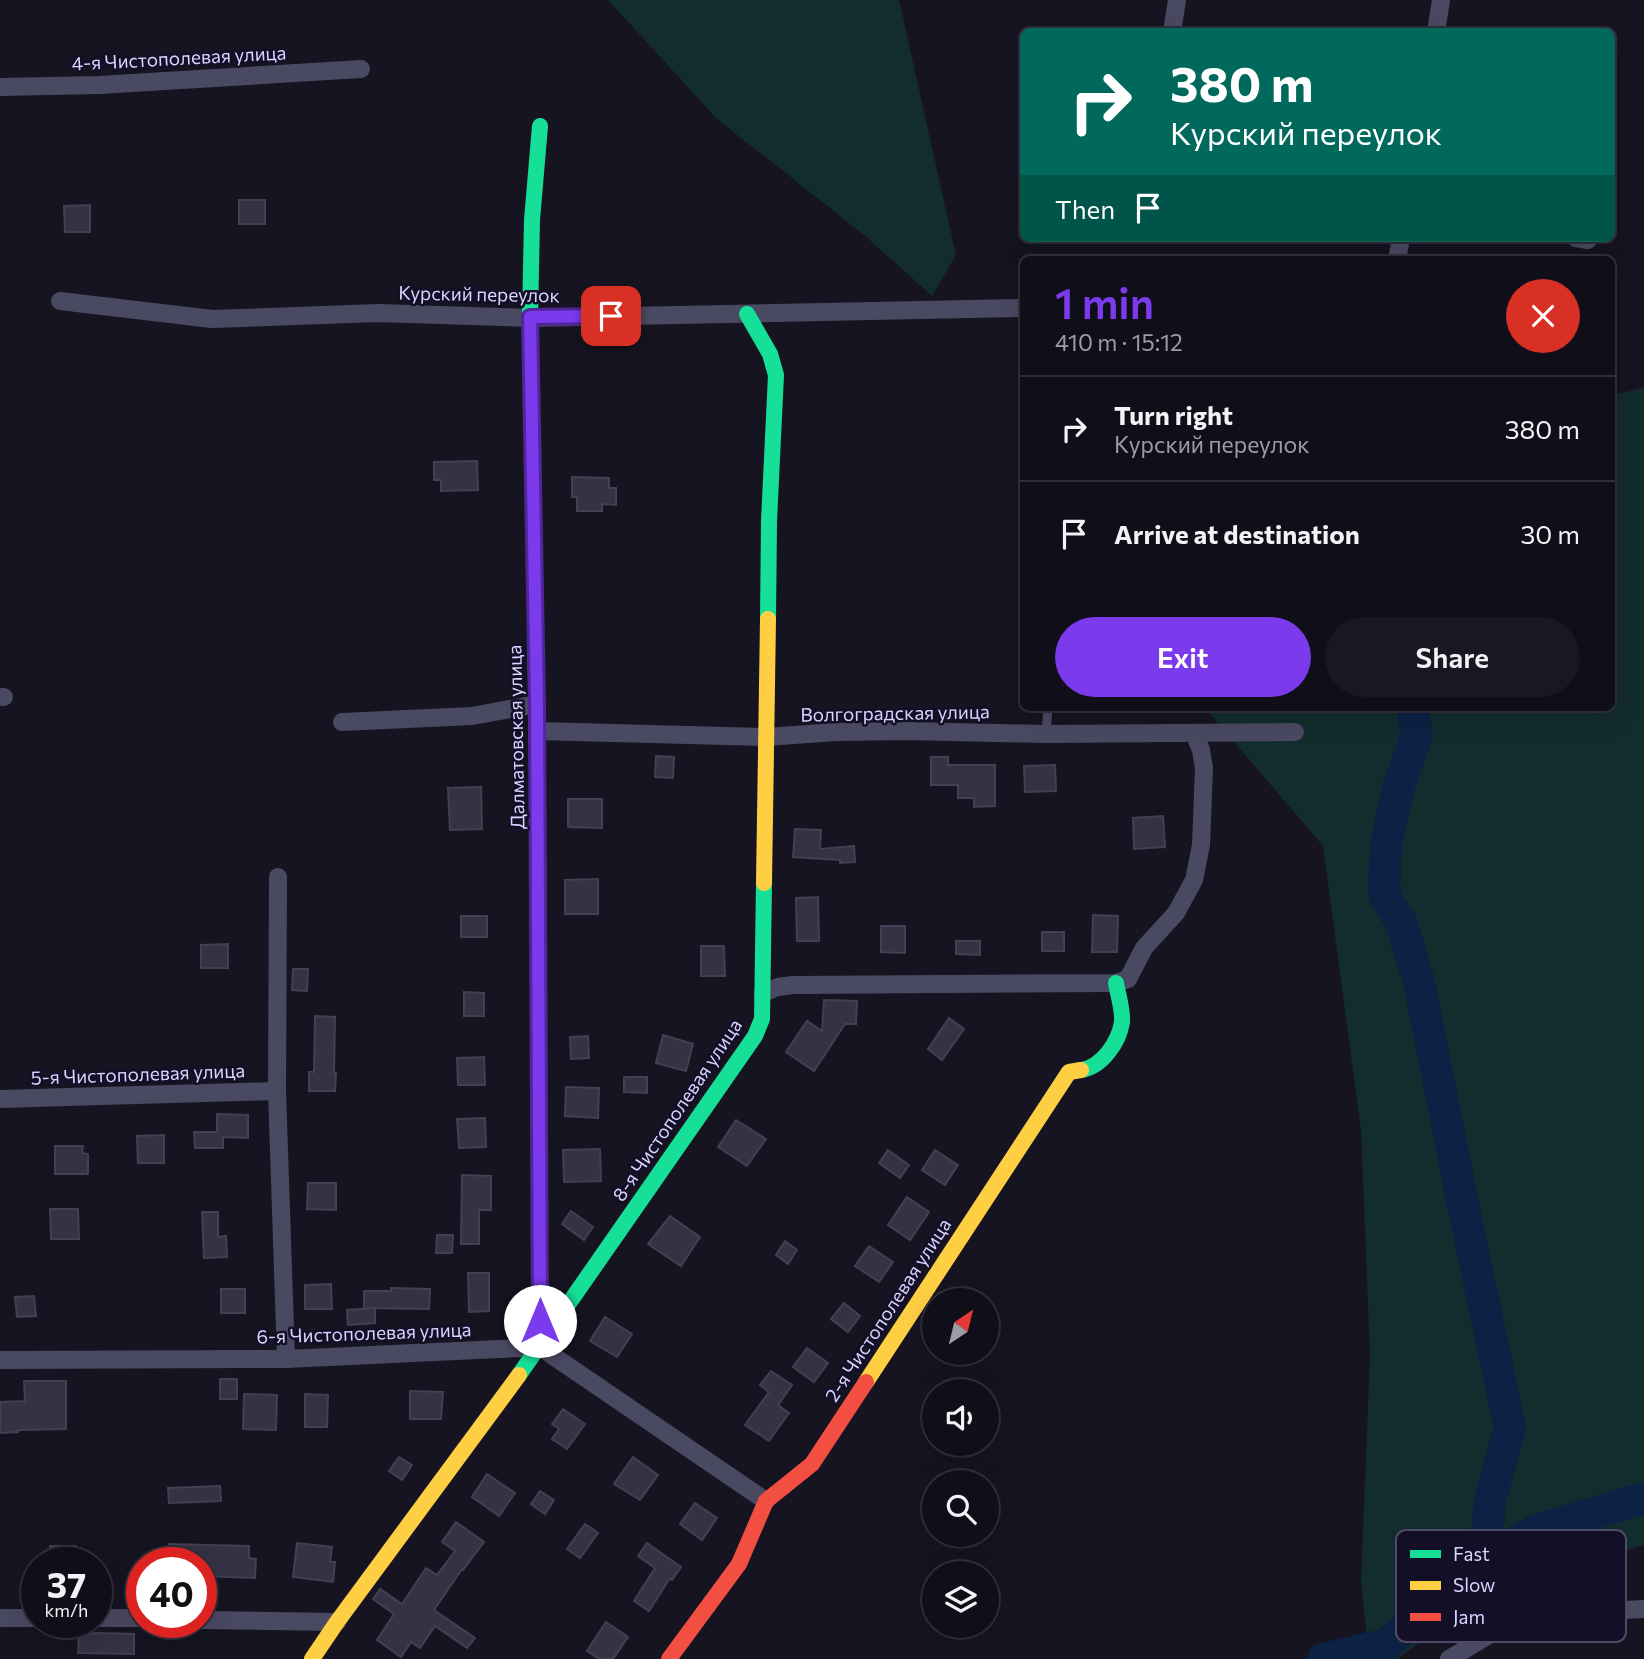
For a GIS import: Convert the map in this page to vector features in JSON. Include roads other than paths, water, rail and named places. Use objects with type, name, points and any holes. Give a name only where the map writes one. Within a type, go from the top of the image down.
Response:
[{"type":"street","points":[[1173,28],[1177,0]]},
{"type":"street","points":[[1437,28],[1441,0]]},
{"type":"street","name":"4-я Чистополевая улица","points":[[0,87],[99,85],[360,69]]},
{"type":"street","name":"Далматовская улица","points":[[540,126],[532,220],[530,317],[537,704],[540,1347]]},
{"type":"street","name":"Курский переулок","points":[[60,301],[212,319],[378,313],[530,317],[1020,308]]},
{"type":"street","name":"8-я Чистополевая улица","points":[[312,1659],[540,1347],[755,1036],[762,1019],[769,521],[776,375],[770,354],[747,314]]},
{"type":"street","points":[[342,722],[472,716],[537,704]]},
{"type":"street","name":"Волгоградская улица","points":[[537,731],[766,737],[907,730],[1046,734],[1295,733]]},
{"type":"street","points":[[762,993],[793,985],[1116,982],[1128,979],[1144,948],[1176,914],[1194,880],[1201,845],[1203,768],[1201,750],[1194,733]]},
{"type":"street","points":[[278,877],[277,1091],[286,1359]]},
{"type":"street","name":"2-я Чистополевая улица","points":[[668,1659],[739,1564],[766,1501],[812,1464],[1069,1072],[1090,1069],[1116,1042],[1122,1020],[1116,982]]},
{"type":"street","name":"5-я Чистополевая улица","points":[[0,1098],[277,1091]]},
{"type":"street","points":[[540,1347],[766,1501]]},
{"type":"street","name":"6-я Чистополевая улица","points":[[0,1360],[286,1359],[540,1347]]},
{"type":"street","points":[[1626,1610],[1644,1609]]},
{"type":"street","points":[[0,1618],[21,1618]]},
{"type":"street","points":[[217,1620],[337,1622]]},
{"type":"street","points":[[1449,1659],[1477,1642]]},
{"type":"lane","points":[[1046,734],[1048,711]]},
{"type":"waterway","points":[[1413,711],[1417,735],[1399,785],[1386,844],[1384,894],[1402,925],[1420,986],[1510,1428],[1490,1500],[1487,1530]]},
{"type":"waterway","points":[[1537,1530],[1644,1498]]},
{"type":"waterway","points":[[1323,1659],[1387,1644],[1396,1636]]}]
